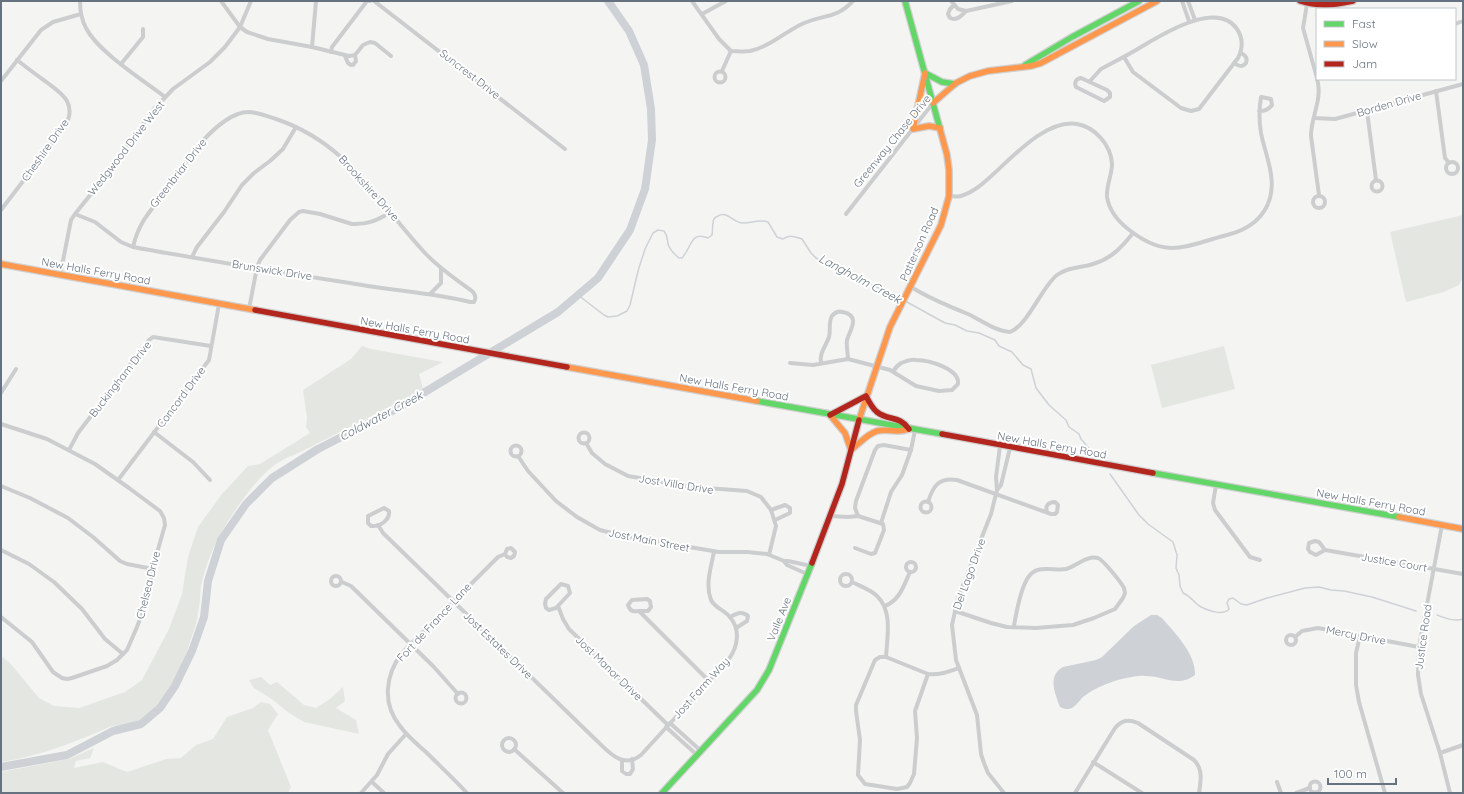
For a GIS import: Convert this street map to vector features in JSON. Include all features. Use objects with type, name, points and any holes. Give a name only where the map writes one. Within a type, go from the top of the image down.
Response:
[{"type":"main road","name":"Patterson Road","points":[[859,420],[890,326],[899,311],[941,225],[949,196],[949,170],[946,149],[904,1]]},
{"type":"main road","name":"Greenway Chase Drive","points":[[1024,66],[1140,1]]},
{"type":"main road","name":"Greenway Chase Drive","points":[[933,103],[955,84],[973,75],[1041,63],[1157,1]]},
{"type":"main road","points":[[1300,1],[1307,4],[1323,6],[1353,1]]},
{"type":"main road","points":[[940,128],[929,126],[914,129],[925,73],[942,82],[955,84]]},
{"type":"main road","name":"New Halls Ferry Road","points":[[1,264],[60,276],[144,289],[463,349],[1463,529]]},
{"type":"main road","points":[[866,396],[874,410],[878,413],[902,421],[912,430],[901,433],[882,431],[874,432],[851,450],[846,433],[830,415],[866,396]]},
{"type":"main road","name":"Vaile Ave","points":[[662,793],[758,690],[769,670],[842,484],[859,420]]},
{"type":"street","points":[[80,1],[81,14],[86,29],[104,51],[165,97]]},
{"type":"street","points":[[221,1],[240,27],[247,32],[268,39],[312,47],[345,56],[355,55]]},
{"type":"street","name":"Wedgwood Drive West","points":[[60,276],[71,220],[75,214],[111,169],[147,118],[165,97],[179,84],[218,54],[233,37],[240,27],[251,1]]},
{"type":"street","points":[[312,47],[316,1]]},
{"type":"street","points":[[331,52],[332,48],[367,1],[370,1]]},
{"type":"street","name":"Suncrest Drive","points":[[374,1],[565,149]]},
{"type":"street","points":[[692,1],[719,39],[731,50],[749,51],[768,44],[803,24],[834,15],[844,10],[852,1]]},
{"type":"street","points":[[702,14],[726,1]]},
{"type":"street","points":[[966,11],[958,19],[954,20],[950,18],[948,14],[953,3],[958,9],[966,11],[1012,1]]},
{"type":"street","points":[[1182,1],[1189,21]]},
{"type":"street","points":[[1188,1],[1195,20]]},
{"type":"street","points":[[1307,4],[1303,28],[1315,62]]},
{"type":"street","points":[[1,81],[46,25],[81,14]]},
{"type":"street","points":[[1090,81],[1101,69],[1189,21],[1221,17],[1231,22],[1239,31],[1241,38],[1241,53],[1199,109],[1191,111],[1181,108],[1132,72],[1124,57]]},
{"type":"street","points":[[121,64],[143,37],[143,29]]},
{"type":"street","points":[[345,56],[348,63],[353,65],[356,61],[355,55],[362,45],[370,42],[375,43],[391,56]]},
{"type":"street","points":[[722,71],[731,50]]},
{"type":"street","points":[[1234,63],[1238,66],[1242,66],[1246,63],[1247,61],[1245,56],[1241,53]]},
{"type":"street","name":"Cheshire Drive","points":[[1,210],[66,126],[70,111],[70,106],[64,96],[17,60]]},
{"type":"street","points":[[1081,78],[1090,81],[1107,90],[1110,93],[1110,97],[1104,101],[1080,90],[1075,84],[1077,79],[1081,78]]},
{"type":"street","points":[[1317,80],[1319,96],[1311,128],[1311,136],[1319,195]]},
{"type":"street","name":"Borden Drive","points":[[1314,118],[1335,119],[1463,84]]},
{"type":"street","points":[[1436,91],[1445,158],[1449,163]]},
{"type":"street","points":[[949,196],[961,196],[976,189],[1046,131],[1060,125],[1076,124],[1083,126],[1096,134],[1109,150],[1112,164],[1107,196],[1109,204],[1120,222],[1133,233],[1158,247],[1172,249],[1241,231],[1261,215],[1268,204],[1271,193],[1272,181],[1261,133],[1259,111],[1261,97],[1270,99],[1272,105],[1267,110],[1259,111]]},
{"type":"street","name":"Greenway Chase Drive","points":[[846,214],[933,103]]},
{"type":"street","points":[[1367,111],[1376,180]]},
{"type":"street","name":"Brookshire Drive","points":[[239,113],[250,112],[262,114],[296,127],[324,142],[344,159],[369,186],[425,253],[440,268],[473,292],[476,295],[476,299]]},
{"type":"street","name":"Greenbriar Drive","points":[[133,247],[135,239],[146,216],[167,190],[200,143],[224,122],[239,113]]},
{"type":"street","points":[[192,257],[197,247],[224,212],[242,185],[283,149],[296,127]]},
{"type":"street","points":[[249,309],[257,267],[260,260],[290,220],[299,212],[310,212],[352,224],[358,224],[376,221],[390,212]]},
{"type":"street","name":"Brunswick Drive","points":[[75,214],[95,222],[121,242],[133,247],[257,267],[284,273],[430,294],[470,302],[474,302],[476,299]]},
{"type":"street","points":[[910,289],[948,307],[967,314],[998,330],[1010,332],[1020,326],[1049,284],[1059,273],[1075,267],[1092,265],[1106,260],[1123,246],[1133,233]]},
{"type":"street","points":[[430,294],[441,283],[440,268]]},
{"type":"street","name":"Concord Drive","points":[[118,480],[209,360],[219,304]]},
{"type":"street","points":[[821,363],[821,354],[829,336],[831,317],[834,313],[838,312],[843,312],[852,317],[853,323],[848,339],[848,359]]},
{"type":"street","name":"Buckingham Drive","points":[[69,450],[78,433],[149,340],[153,337],[211,346]]},
{"type":"street","points":[[790,363],[813,365],[848,359],[893,372],[916,386],[939,391],[952,390],[958,384],[959,380],[950,370],[927,361],[916,359],[900,364],[893,372]]},
{"type":"street","points":[[1,393],[16,369]]},
{"type":"street","points":[[1,424],[33,434],[69,450],[101,468],[118,480]]},
{"type":"street","points":[[881,523],[892,492],[902,475],[911,450],[912,430]]},
{"type":"street","points":[[154,432],[193,462],[210,480]]},
{"type":"street","name":"Jost Villa Drive","points":[[586,443],[592,453],[605,464],[628,476],[693,488],[747,491],[761,497],[771,510],[775,520],[776,531],[769,555]]},
{"type":"street","points":[[858,516],[855,508],[856,502],[875,450],[878,446],[884,445],[911,450]]},
{"type":"street","name":"Del Lago Drive","points":[[997,492],[996,477],[1000,446]]},
{"type":"street","name":"Del Lago Drive","points":[[1004,793],[988,773],[981,754],[977,715],[955,656],[952,625],[968,571],[991,514],[1010,448]]},
{"type":"street","name":"Jost Main Street","points":[[518,456],[528,471],[556,501],[577,517],[592,526],[605,531],[624,536],[714,552],[747,552],[769,555],[784,561],[811,566]]},
{"type":"street","points":[[928,502],[935,486],[944,480],[950,479],[997,492],[1047,512]]},
{"type":"street","name":"Chelsea Drive","points":[[1,617],[32,642],[53,672],[62,678],[67,679],[107,666],[123,654],[134,635],[147,600],[153,569],[165,524],[164,518],[160,511],[118,480]]},
{"type":"street","points":[[1216,485],[1213,503],[1215,510],[1250,557],[1260,560]]},
{"type":"street","points":[[1,486],[30,498],[68,518],[94,537],[120,561],[153,569]]},
{"type":"street","points":[[771,510],[785,505],[790,508],[790,513],[787,516],[775,520]]},
{"type":"street","name":"Jost Estates Drive","points":[[381,509],[388,509],[390,516],[388,520],[378,525],[371,526],[368,523],[368,516],[381,509]]},
{"type":"street","points":[[830,516],[858,516],[883,524],[884,530],[875,553],[871,554],[855,548]]},
{"type":"street","name":"Jost Estates Drive","points":[[378,525],[383,533],[607,750],[618,759],[622,760],[622,771],[626,774],[630,774],[633,769],[632,759],[641,754],[668,725]]},
{"type":"street","name":"Justice Road","points":[[1442,525],[1417,661],[1418,684],[1440,753],[1450,793]]},
{"type":"street","points":[[1,550],[29,564],[54,582],[85,612],[105,639],[123,654]]},
{"type":"street","name":"Justice Court","points":[[1325,550],[1463,574]]},
{"type":"street","points":[[714,552],[708,585],[712,601],[730,618],[736,628],[747,622],[748,616],[745,613],[740,612],[730,618]]},
{"type":"street","name":"Fort de France Lane","points":[[467,793],[399,726],[391,711],[387,693],[388,683],[397,659],[498,556],[505,554]]},
{"type":"street","points":[[955,611],[1000,626],[1036,628],[1073,625],[1094,618],[1115,608],[1124,598],[1124,588],[1098,558],[1087,559],[1068,568],[1059,570],[1035,570],[1027,579],[1018,606],[1014,626]]},
{"type":"street","name":"Jost Main Street","points":[[784,561],[787,565],[807,574]]},
{"type":"street","points":[[885,606],[890,604],[900,593],[910,572]]},
{"type":"street","points":[[342,582],[351,586],[433,666],[458,694]]},
{"type":"street","points":[[852,582],[878,596],[885,606],[887,618],[886,657]]},
{"type":"street","points":[[564,584],[570,589],[570,593],[558,606],[553,610],[549,610],[546,608],[546,599],[558,586],[564,584]]},
{"type":"street","points":[[639,611],[648,611],[651,607],[650,601],[647,599],[637,599],[629,602],[628,605],[632,611],[639,611],[708,680]]},
{"type":"street","name":"Jost Manor Drive","points":[[558,606],[569,629],[699,753]]},
{"type":"street","name":"Jost Farm Way","points":[[668,725],[733,653],[737,637],[736,628]]},
{"type":"street","name":"Mercy Drive","points":[[1296,637],[1302,631],[1318,628],[1419,647]]},
{"type":"street","points":[[1360,636],[1355,667],[1356,685],[1359,702],[1385,793]]},
{"type":"street","points":[[928,674],[915,711],[917,738],[914,774],[910,783],[907,787],[897,789],[865,784],[858,775],[860,740],[856,706],[875,660],[886,657],[928,674],[941,674],[959,668]]},
{"type":"street","points":[[1075,793],[1118,724],[1124,720],[1131,720],[1138,723],[1194,760],[1200,767],[1201,783],[1199,793]]},
{"type":"street","points":[[361,793],[372,782],[388,754],[406,734]]},
{"type":"street","points":[[1440,753],[1463,746]]},
{"type":"street","points":[[514,749],[563,793]]},
{"type":"street","points":[[622,760],[632,759]]},
{"type":"street","points":[[1093,762],[1142,793]]},
{"type":"street","points":[[372,782],[384,793]]},
{"type":"street","points":[[1277,782],[1281,793]]},
{"type":"street","points":[[1296,793],[1310,788]]},
{"type":"shaded area","points":[[1463,215],[1463,277],[1459,285],[1444,292],[1406,302],[1390,232]]},
{"type":"shaded area","points":[[362,346],[443,362],[419,374],[423,388],[370,417],[288,457],[273,466],[256,483],[229,520],[215,544],[201,586],[195,628],[180,672],[165,699],[155,710],[143,718],[129,724],[112,726],[71,743],[44,752],[1,762],[1,656],[10,663],[39,698],[54,706],[79,708],[125,692],[142,680],[169,629],[182,594],[188,557],[198,527],[222,494],[248,466],[260,464],[310,433],[306,427],[307,418],[303,390],[351,359]]},
{"type":"shaded area","points":[[1224,346],[1235,389],[1162,408],[1151,365]]},
{"type":"shaded area","points":[[1151,615],[1157,615],[1162,618],[1184,644],[1192,659],[1195,675],[1183,681],[1152,676],[1132,677],[1118,680],[1091,692],[1083,697],[1072,708],[1066,709],[1060,707],[1054,685],[1055,675],[1058,671],[1063,667],[1096,660],[1102,657],[1134,626]]},
{"type":"shaded area","points":[[261,677],[270,685],[277,682],[304,705],[316,708],[330,699],[343,687],[345,701],[336,708],[356,720],[359,734],[304,722],[254,688],[249,680]]},
{"type":"shaded area","points":[[261,702],[270,704],[278,714],[268,730],[291,787],[288,793],[1,793],[1,772],[69,759],[94,748],[90,758],[76,761],[74,768],[103,762],[127,772],[166,759],[181,758],[196,745],[213,739],[227,717],[253,708]]},
{"type":"waterway","name":"Coldwater Creek","points":[[1,767],[67,755],[113,731],[141,724],[160,708],[175,686],[192,651],[204,617],[208,581],[221,540],[246,504],[272,478],[318,449],[400,407],[558,312],[598,278],[630,230],[645,189],[652,140],[651,109],[644,65],[629,31],[608,1]]},
{"type":"waterway","name":"Langholm Creek","points":[[578,295],[604,315],[608,317],[617,316],[627,311],[630,305],[645,249],[653,233],[658,230],[664,231],[671,250],[679,258],[682,258],[694,238],[702,236],[708,238],[712,235],[713,224],[716,217],[724,215],[743,223],[761,221],[768,222],[777,237],[783,239],[792,236],[802,239],[811,253],[816,258],[827,264],[896,296],[945,323],[955,325],[967,331],[979,333],[995,340],[999,346],[1012,352],[1023,365],[1031,369],[1036,388],[1049,405],[1066,420],[1069,427],[1079,434],[1081,439],[1092,452]]},
{"type":"waterway","name":"Langholm Creek","points":[[1110,474],[1139,515],[1148,524],[1173,542],[1177,555],[1176,568],[1183,593],[1189,596],[1204,609],[1223,612],[1229,609],[1227,603],[1229,599],[1233,598],[1241,604],[1247,605],[1305,588],[1319,587],[1372,597],[1416,611]]},
{"type":"waterway","name":"Langholm Creek","points":[[1437,615],[1453,620],[1463,619]]},
{"type":"traffic: fast","points":[[905,1],[940,129]]},
{"type":"traffic: fast","points":[[1025,65],[1072,37],[1139,1]]},
{"type":"traffic: fast","points":[[925,73],[942,82],[955,84]]},
{"type":"traffic: fast","points":[[757,401],[942,434]]},
{"type":"traffic: fast","points":[[1153,473],[1399,517]]},
{"type":"traffic: fast","points":[[662,793],[757,690],[769,670],[812,563]]},
{"type":"traffic: slow","points":[[933,103],[956,83],[970,76],[988,71],[1031,66],[1041,63],[1157,1]]},
{"type":"traffic: slow","points":[[925,73],[913,129],[929,126],[940,128]]},
{"type":"traffic: slow","points":[[859,420],[890,327],[941,225],[949,196],[949,170],[947,155],[940,129]]},
{"type":"traffic: slow","points":[[1,264],[255,310]]},
{"type":"traffic: slow","points":[[567,367],[757,401]]},
{"type":"traffic: slow","points":[[830,415],[845,433],[851,450],[873,432],[885,430],[900,431],[909,429]]},
{"type":"traffic: slow","points":[[1399,517],[1463,529]]},
{"type":"traffic: jam","points":[[1300,1],[1326,5],[1353,1]]},
{"type":"traffic: jam","points":[[255,310],[567,367]]},
{"type":"traffic: jam","points":[[830,415],[866,396],[872,407],[877,412],[881,415],[901,422],[909,429]]},
{"type":"traffic: jam","points":[[812,563],[842,484],[859,420]]},
{"type":"traffic: jam","points":[[942,434],[1153,473]]}]
